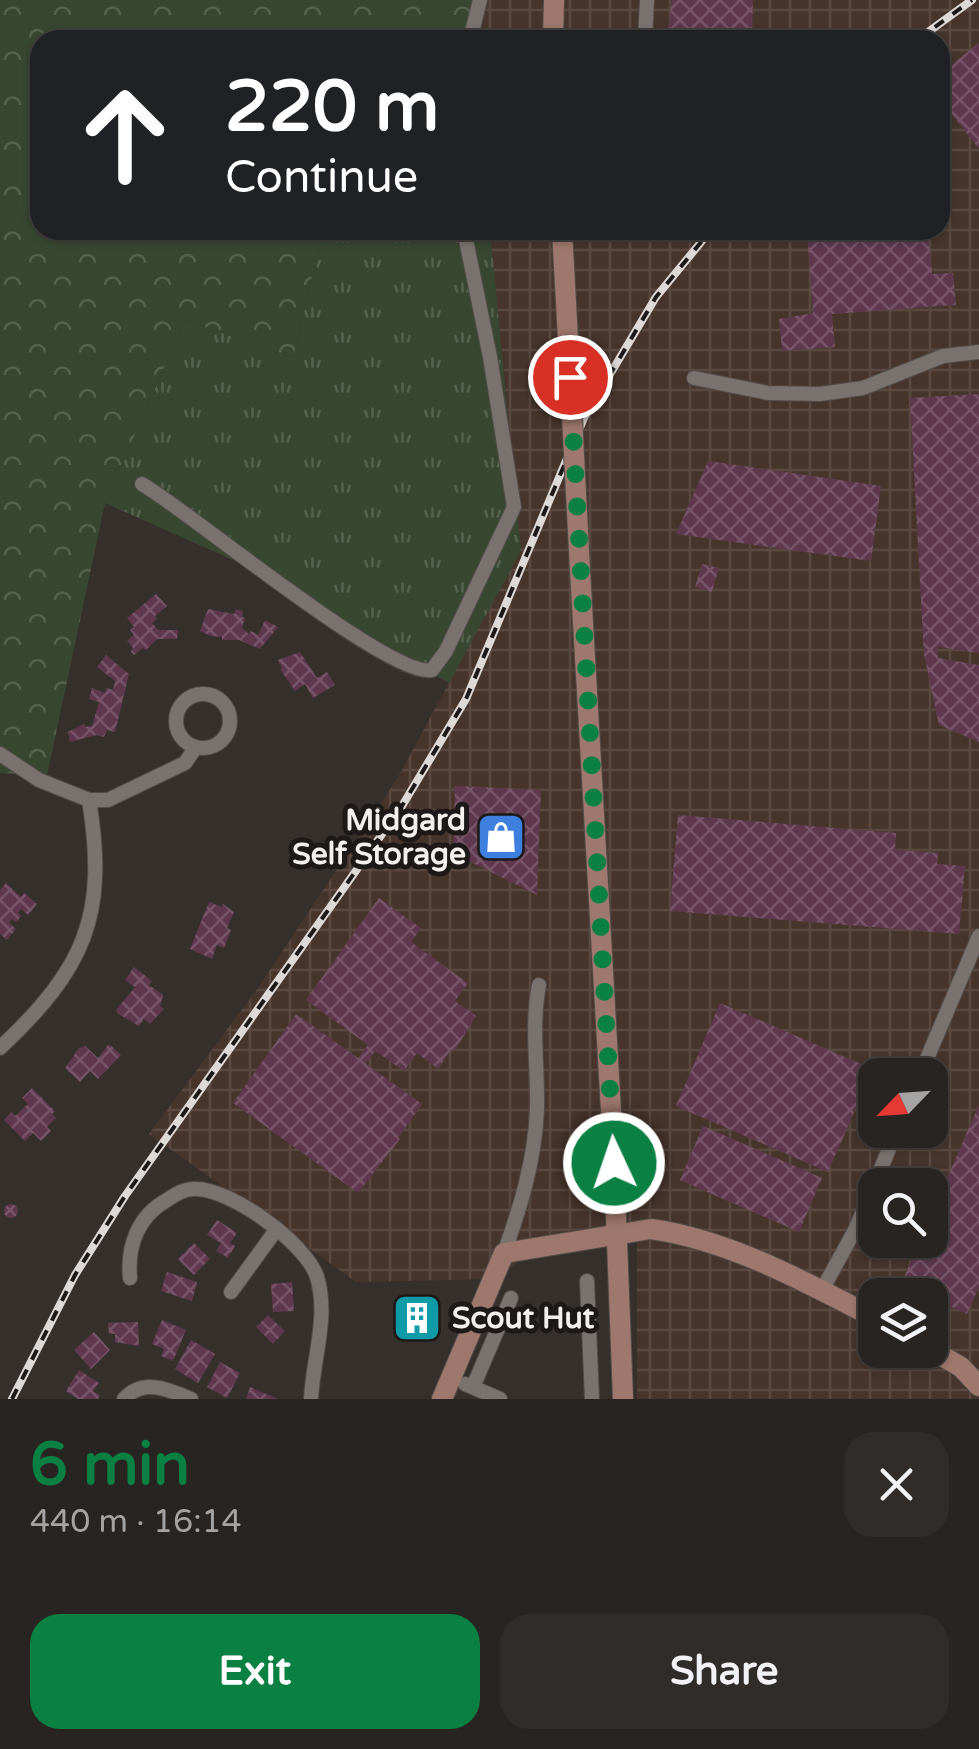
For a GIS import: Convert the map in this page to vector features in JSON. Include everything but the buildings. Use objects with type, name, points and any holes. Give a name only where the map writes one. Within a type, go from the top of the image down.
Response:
[{"type":"main road","points":[[553,30],[554,0]]},
{"type":"main road","points":[[563,240],[623,1399]]},
{"type":"main road","points":[[442,1399],[504,1252],[651,1229],[694,1237],[858,1310]]},
{"type":"main road","points":[[948,1359],[961,1366],[979,1386]]},
{"type":"street","points":[[472,30],[480,0]]},
{"type":"street","points":[[645,30],[646,0]]},
{"type":"street","points":[[142,484],[261,572],[366,641],[420,671],[432,670],[446,651],[514,507],[466,240]]},
{"type":"street","points":[[694,378],[768,393],[820,394],[863,388],[943,356],[979,352]]},
{"type":"street","points":[[0,754],[40,780],[89,800],[108,800],[185,763],[196,747]]},
{"type":"street","points":[[0,1048],[54,991],[84,937],[95,905],[97,878],[89,800]]},
{"type":"street","points":[[927,1058],[979,936]]},
{"type":"street","points":[[504,1252],[521,1204],[535,1138],[535,1022],[539,985]]},
{"type":"street","points":[[821,1292],[856,1228],[889,1148]]},
{"type":"street","points":[[130,1278],[130,1250],[142,1222],[160,1204],[183,1190],[208,1190],[276,1230],[304,1252],[312,1264],[321,1296],[318,1357],[310,1399]]},
{"type":"street","points":[[231,1292],[276,1230]]},
{"type":"street","points":[[587,1281],[592,1399]]},
{"type":"street","points":[[473,1387],[511,1298]]},
{"type":"street","points":[[450,1378],[500,1399]]},
{"type":"street","points":[[124,1399],[137,1388],[148,1386],[191,1399]]},
{"type":"shaded area","points":[[480,0],[979,0],[979,1399],[637,1399],[637,1223],[560,1232],[494,1279],[356,1282],[149,1134],[258,988],[397,779],[520,551],[491,240],[950,240],[950,30],[482,30]]},
{"type":"green space","points":[[0,0],[480,0],[482,30],[30,30],[30,240],[321,240],[293,358],[185,320],[105,503],[47,775],[0,773]]},
{"type":"green space","points":[[321,240],[491,240],[521,551],[449,683],[260,572],[105,503],[185,320],[293,358]]},
{"type":"railway","points":[[931,30],[972,0]]},
{"type":"railway","points":[[12,1399],[75,1275],[125,1196],[402,806],[466,699],[584,418],[656,297],[703,240]]},
{"type":"place","name":"Midgard Self Storage","points":[[501,837]]},
{"type":"place","name":"Scout Hut","points":[[417,1318]]},
{"type":"route","points":[[570,377],[614,1163]]}]
